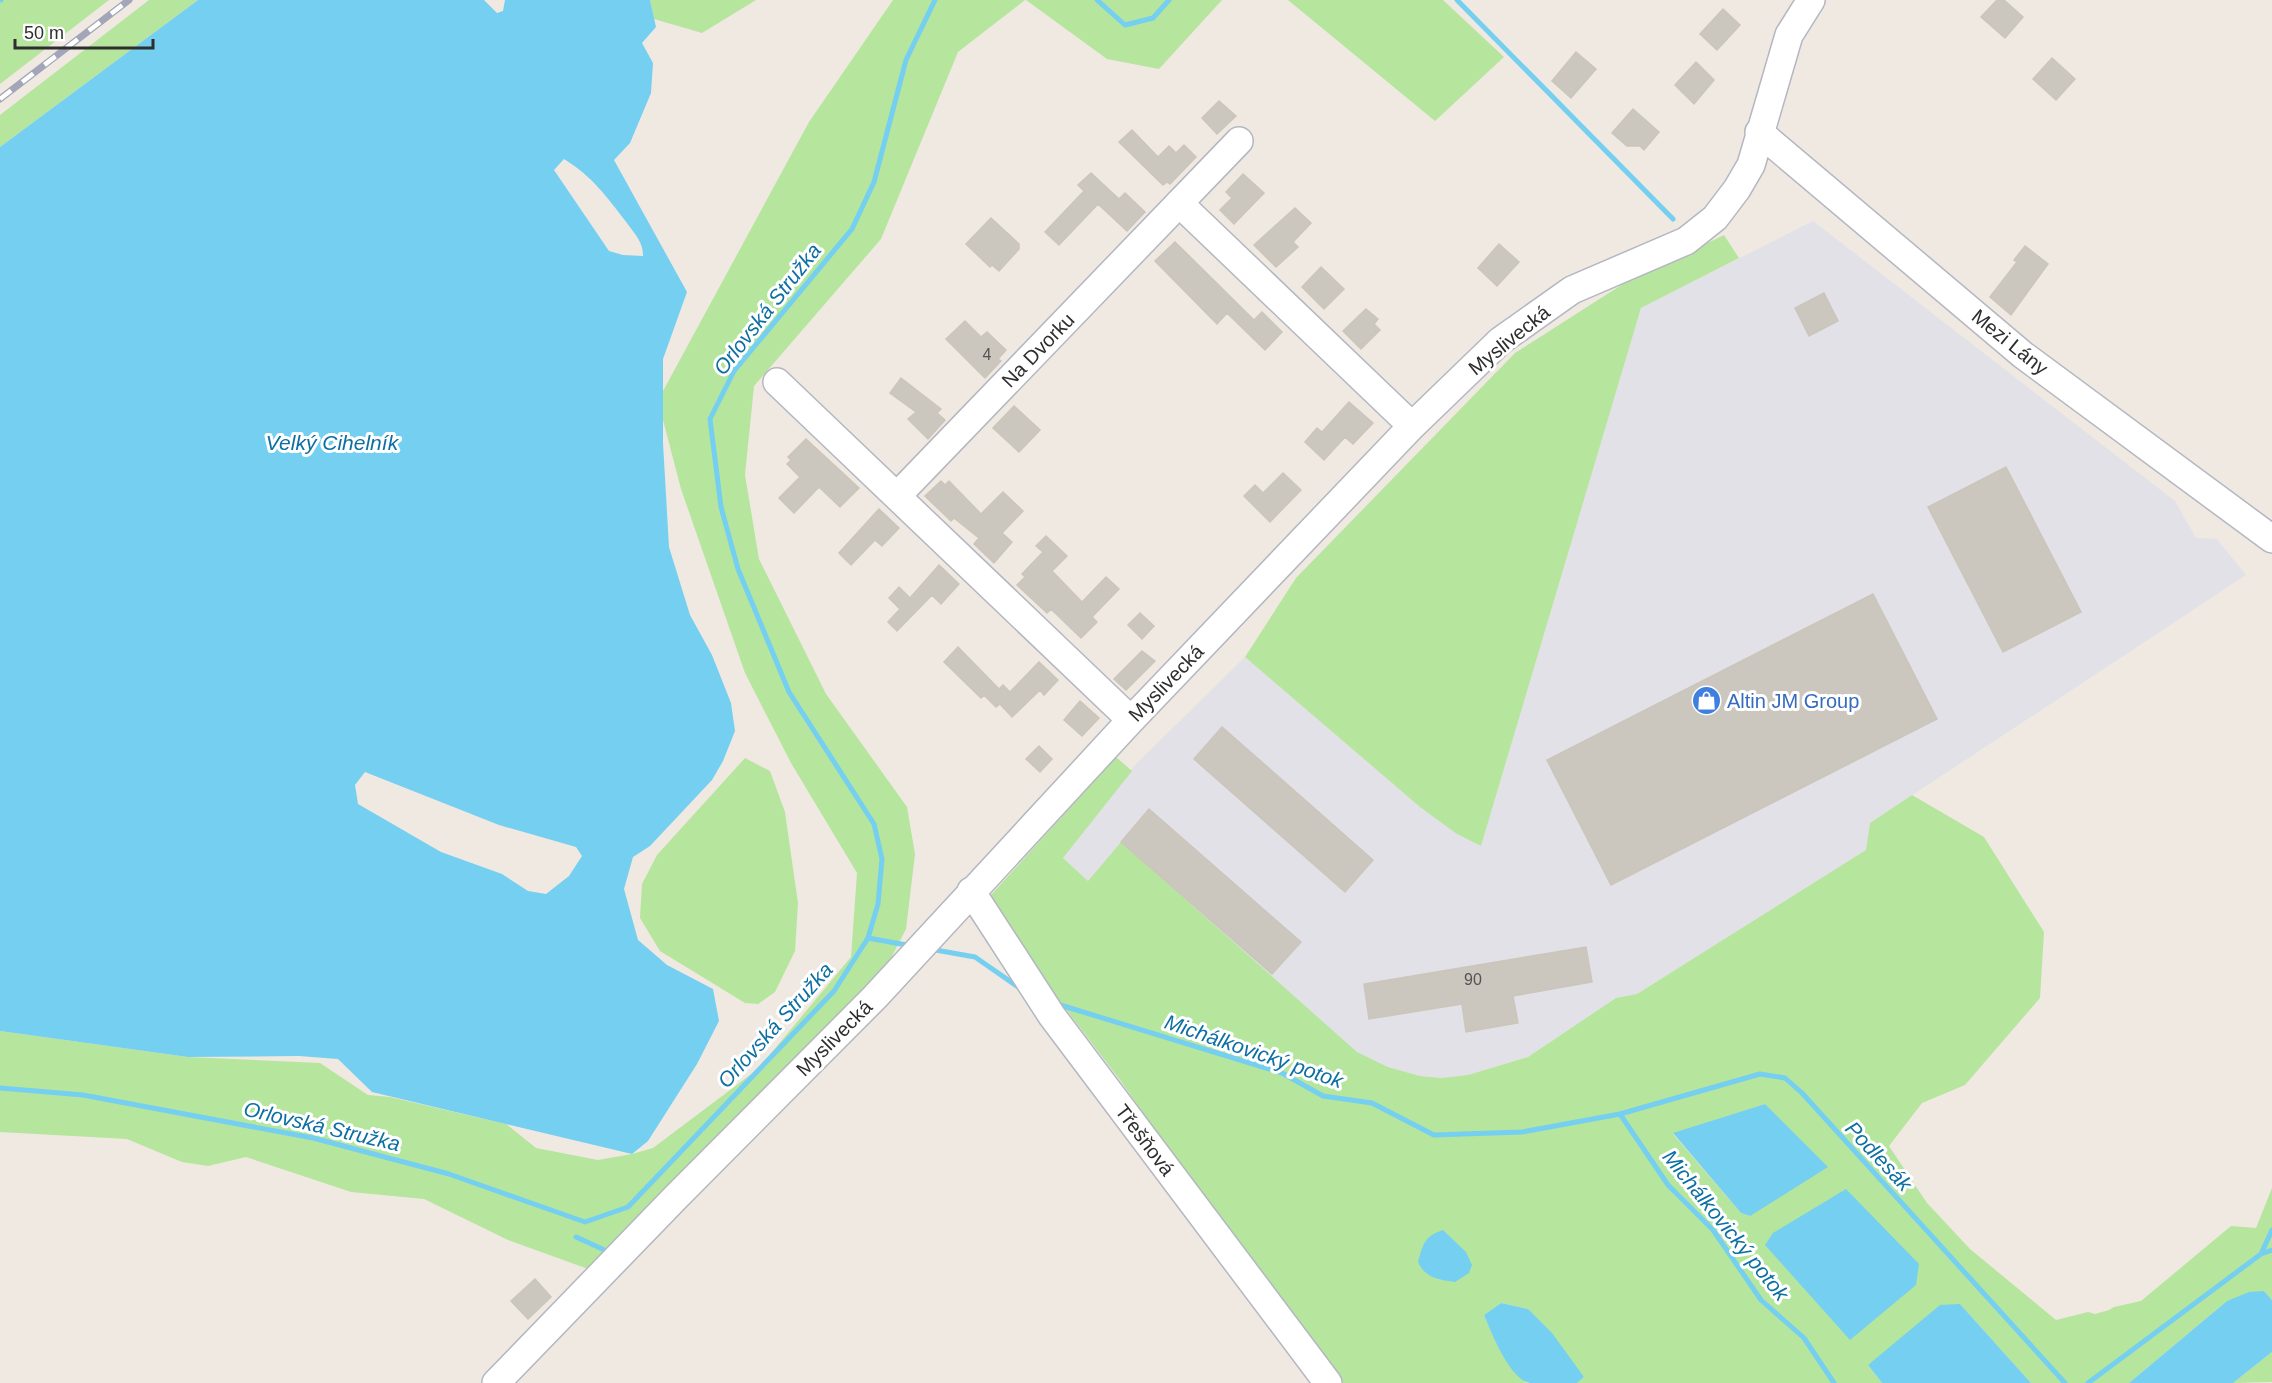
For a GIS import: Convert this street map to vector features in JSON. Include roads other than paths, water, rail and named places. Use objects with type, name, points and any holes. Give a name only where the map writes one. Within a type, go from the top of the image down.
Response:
[{"type":"street","name":"Myslivecká","points":[[496,1383],[676,1196],[874,997],[1131,720],[1412,426],[1500,341],[1572,290],[1686,241],[1715,219],[1751,165],[1789,35],[1811,0]]},
{"type":"street","name":"Mezi Lány","points":[[1759,132],[2023,355],[2272,538]]},
{"type":"street","name":"Na Dvorku","points":[[897,496],[1239,141]]},
{"type":"street","points":[[1179,203],[1412,426]]},
{"type":"street","points":[[777,382],[1131,720]]},
{"type":"street","name":"Třešňová","points":[[971,891],[1053,1016],[1328,1383]]},
{"type":"water","name":"Velký Cihelník","points":[[198,0],[484,0],[497,13],[503,11],[505,0],[650,0],[656,27],[642,43],[653,63],[651,93],[630,143],[614,160],[687,292],[663,359],[663,443],[669,547],[690,615],[712,655],[731,703],[735,731],[723,761],[712,780],[650,846],[633,857],[624,889],[638,940],[667,965],[713,989],[719,1021],[697,1064],[648,1141],[632,1154],[372,1092],[338,1059],[299,1056],[188,1057],[0,1031],[0,147]],"holes":[[[564,159],[591,180],[627,223],[642,246],[643,256],[623,255],[609,251],[554,170]],[[365,772],[499,825],[576,847],[582,856],[569,876],[546,894],[528,891],[502,874],[441,852],[358,804],[355,785]]]},
{"type":"water","points":[[1765,1104],[1828,1167],[1750,1216],[1741,1213],[1673,1133]]},
{"type":"water","points":[[1846,1189],[1919,1264],[1916,1285],[1850,1340],[1765,1245],[1773,1233]]},
{"type":"water","points":[[1443,1230],[1466,1252],[1472,1265],[1469,1273],[1455,1282],[1429,1275],[1418,1262],[1428,1238]]},
{"type":"water","points":[[2264,1291],[2272,1300],[2272,1352],[2233,1383],[2129,1383],[2227,1301],[2249,1292]]},
{"type":"water","points":[[1501,1303],[1528,1309],[1552,1333],[1584,1377],[1577,1383],[1530,1383],[1515,1374],[1502,1354],[1484,1315]]},
{"type":"water","points":[[1960,1304],[2031,1383],[1882,1383],[1868,1365],[1940,1305]]},
{"type":"waterway","name":"Orlovská Stružka","points":[[0,1088],[83,1095],[313,1138],[449,1174],[585,1222],[628,1207],[834,991],[868,938],[878,904],[882,859],[874,824],[789,692],[738,569],[721,507],[710,419],[734,371],[852,229],[874,182],[906,60],[935,0]]},
{"type":"waterway","name":"Orlovská Stružka","points":[[1097,0],[1125,25],[1153,18],[1169,0]]},
{"type":"waterway","points":[[1457,0],[1673,219]]},
{"type":"waterway","name":"Michálkovický potok","points":[[868,938],[912,946]]},
{"type":"waterway","name":"Michálkovický potok","points":[[930,949],[975,957],[1021,989]]},
{"type":"waterway","name":"Michálkovický potok","points":[[1057,1004],[1282,1073],[1323,1096],[1372,1103],[1434,1135],[1522,1132],[1620,1114],[1668,1185],[1713,1230],[1761,1300],[1804,1338],[1834,1383]]},
{"type":"waterway","name":"Podlesák","points":[[1620,1114],[1760,1074],[1785,1078],[1802,1093],[2065,1383]]},
{"type":"waterway","points":[[2088,1383],[2261,1254],[2272,1230]]},
{"type":"waterway","name":"Michálkovický potok","points":[[576,1237],[611,1253]]},
{"type":"waterway","points":[[2261,1254],[2272,1250]]},
{"type":"railway","points":[[0,99],[129,0]]},
{"type":"place","name":"Altin JM Group","points":[[1706,701]]}]
